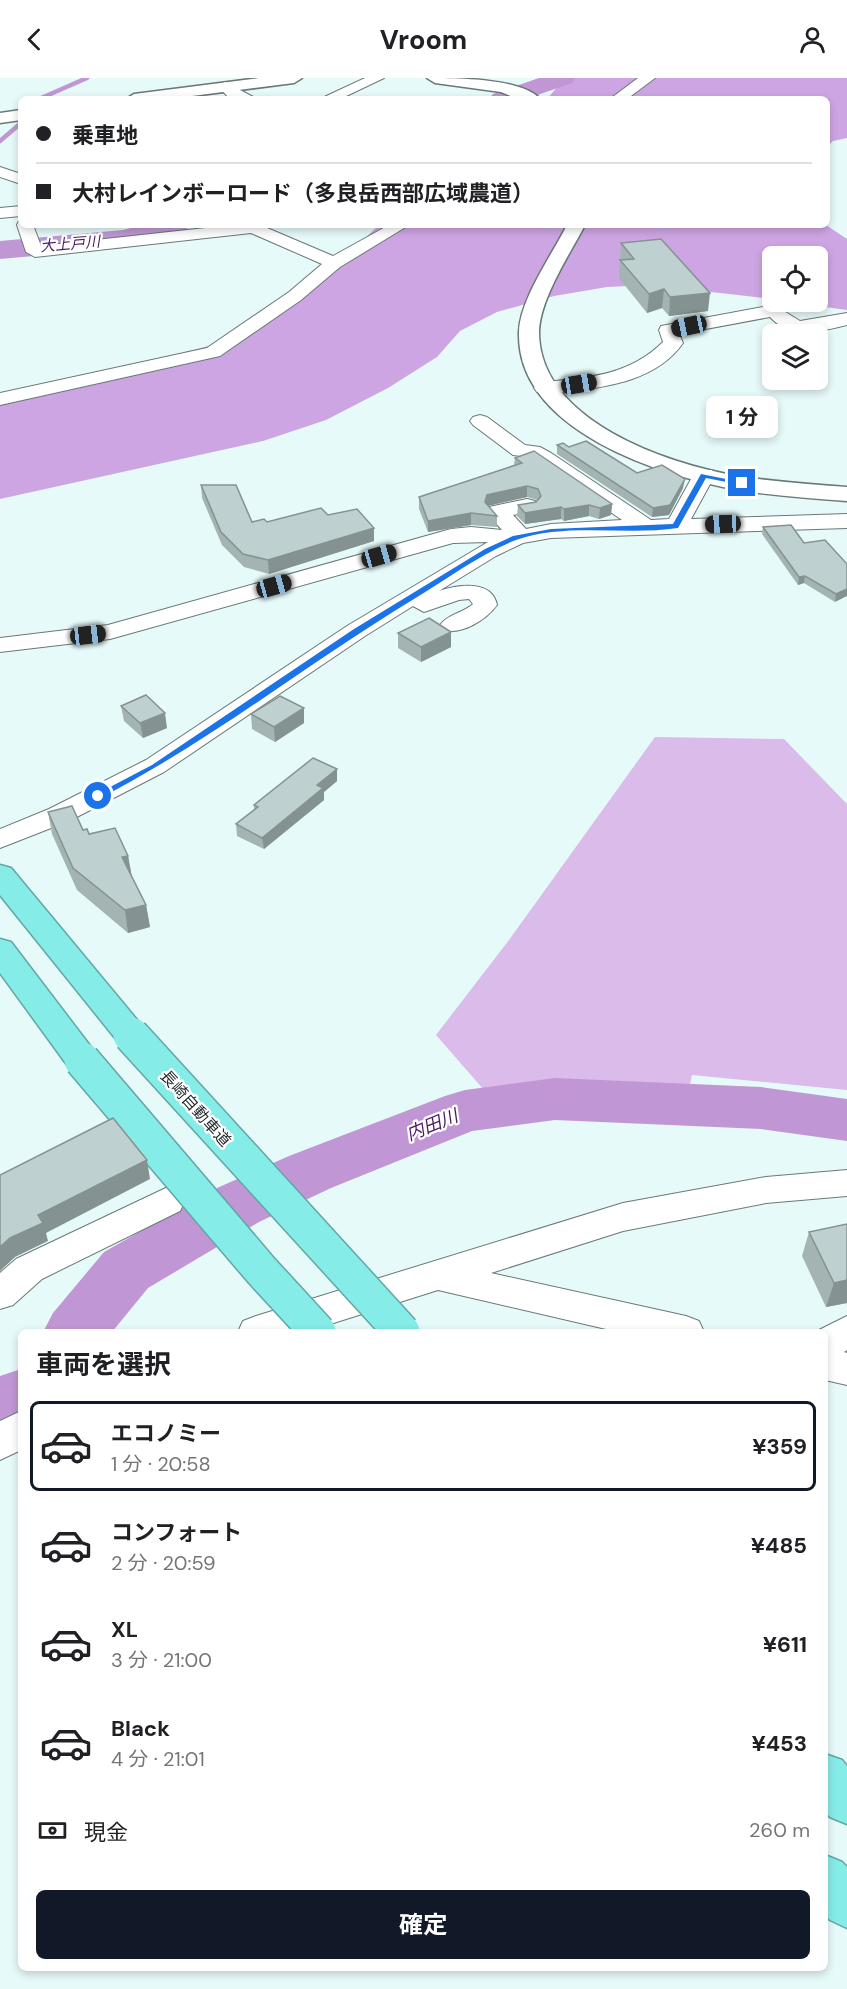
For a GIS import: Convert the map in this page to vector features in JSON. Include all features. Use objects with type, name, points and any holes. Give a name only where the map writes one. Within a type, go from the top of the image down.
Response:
[{"type":"highway","name":"長崎自動車道","points":[[0,875],[131,1035],[399,1329]]},
{"type":"highway","points":[[0,950],[82,1060],[261,1270],[315,1329]]},
{"type":"highway","points":[[828,1780],[847,1800]]},
{"type":"highway","points":[[828,1882],[847,1902]]},
{"type":"street","points":[[155,96],[294,78]]},
{"type":"street","points":[[334,96],[377,78]]},
{"type":"street","points":[[435,78],[504,88],[524,96]]},
{"type":"street","points":[[621,96],[648,78]]},
{"type":"street","points":[[225,86],[233,94],[240,96]]},
{"type":"street","points":[[0,118],[18,115]]},
{"type":"street","points":[[0,172],[18,178]]},
{"type":"street","points":[[0,213],[18,217]]},
{"type":"street","points":[[27,228],[36,252],[252,228],[273,235],[334,263]]},
{"type":"street","points":[[0,399],[213,351],[295,296],[334,263],[396,228]]},
{"type":"street","points":[[575,228],[537,305],[529,332],[532,366],[544,388],[557,404],[588,428],[642,455],[704,475],[783,489],[847,494]]},
{"type":"street","points":[[544,388],[610,379],[638,372],[660,358],[673,343],[668,330],[774,311],[783,323],[793,328],[847,319]]},
{"type":"street","points":[[480,421],[520,451],[533,451],[544,457],[647,527]]},
{"type":"street","points":[[676,526],[704,475]]},
{"type":"street","points":[[519,537],[497,512],[527,506]]},
{"type":"street","points":[[0,838],[59,815],[155,766],[388,612],[488,551],[519,537],[551,531],[847,521]]},
{"type":"street","points":[[0,645],[110,632],[451,536],[471,534],[519,537]]},
{"type":"street","points":[[388,612],[408,612],[461,591],[470,591],[484,599],[485,605],[477,613],[452,625]]},
{"type":"street","points":[[266,1329],[441,1276],[562,1234],[623,1217],[766,1190],[847,1183]]},
{"type":"street","points":[[0,1294],[29,1269],[168,1201]]},
{"type":"street","points":[[441,1276],[673,1329]]},
{"type":"street","points":[[828,1343],[847,1330]]},
{"type":"street","points":[[828,1365],[847,1369]]},
{"type":"street","points":[[0,1443],[18,1430]]},
{"type":"shaded area","points":[[565,78],[847,78],[847,138],[833,141],[830,144],[830,96],[550,96]]},
{"type":"shaded area","points":[[376,228],[830,228],[847,239],[847,310],[828,307],[828,246],[762,246],[762,298],[650,285],[607,287],[554,296],[497,312],[460,331],[437,357],[388,388],[326,420],[263,441],[0,499],[0,394],[128,367],[212,345],[346,256]]},
{"type":"shaded area","points":[[655,737],[784,739],[847,804],[847,1090],[692,1075],[689,1089],[484,1090],[436,1035],[509,940]]},
{"type":"building","points":[[661,239],[710,293],[670,297],[664,289],[649,294],[620,260],[634,259],[621,243]]},
{"type":"building","points":[[586,441],[637,473],[662,465],[685,479],[670,505],[653,508],[557,445],[563,443],[569,447]]},
{"type":"building","points":[[534,451],[612,504],[600,508],[589,505],[525,513],[518,505],[536,502],[541,496],[538,489],[527,486],[487,495],[485,502],[497,516],[471,513],[428,521],[419,497],[522,463],[515,458]]},
{"type":"building","points":[[201,485],[236,485],[252,522],[264,519],[267,522],[321,508],[328,515],[357,509],[374,528],[268,560],[243,554],[221,532]]},
{"type":"building","points":[[791,525],[804,543],[825,540],[847,564],[847,589],[836,594],[805,576],[799,577],[763,527]]},
{"type":"building","points":[[429,618],[451,632],[421,647],[398,633]]},
{"type":"building","points":[[146,695],[165,713],[140,723],[121,706]]},
{"type":"building","points":[[280,696],[304,708],[274,727],[251,714]]},
{"type":"building","points":[[313,758],[337,769],[317,785],[323,788],[262,838],[236,824],[258,807],[254,805]]},
{"type":"building","points":[[72,806],[83,830],[87,829],[89,834],[115,828],[128,856],[122,857],[146,905],[125,910],[73,868],[48,812]]},
{"type":"building","points":[[113,1118],[147,1160],[38,1215],[43,1223],[10,1238],[0,1247],[0,1175]]},
{"type":"building","points":[[847,1224],[847,1280],[834,1283],[809,1232]]},
{"type":"waterway","points":[[46,96],[87,78]]},
{"type":"waterway","name":"大上戸川","points":[[511,96],[563,78]]},
{"type":"waterway","points":[[0,141],[18,126]]},
{"type":"waterway","name":"大上戸川","points":[[0,250],[124,239],[164,228]]},
{"type":"waterway","name":"内田川","points":[[77,1329],[126,1270],[238,1205],[310,1172],[465,1111],[555,1099],[761,1108],[847,1120]]},
{"type":"waterway","name":"内田川","points":[[0,1416],[18,1400]]},
{"type":"route","points":[[98,796],[155,766],[356,631],[488,551],[516,538],[551,531],[676,526],[704,475],[742,483]]}]
